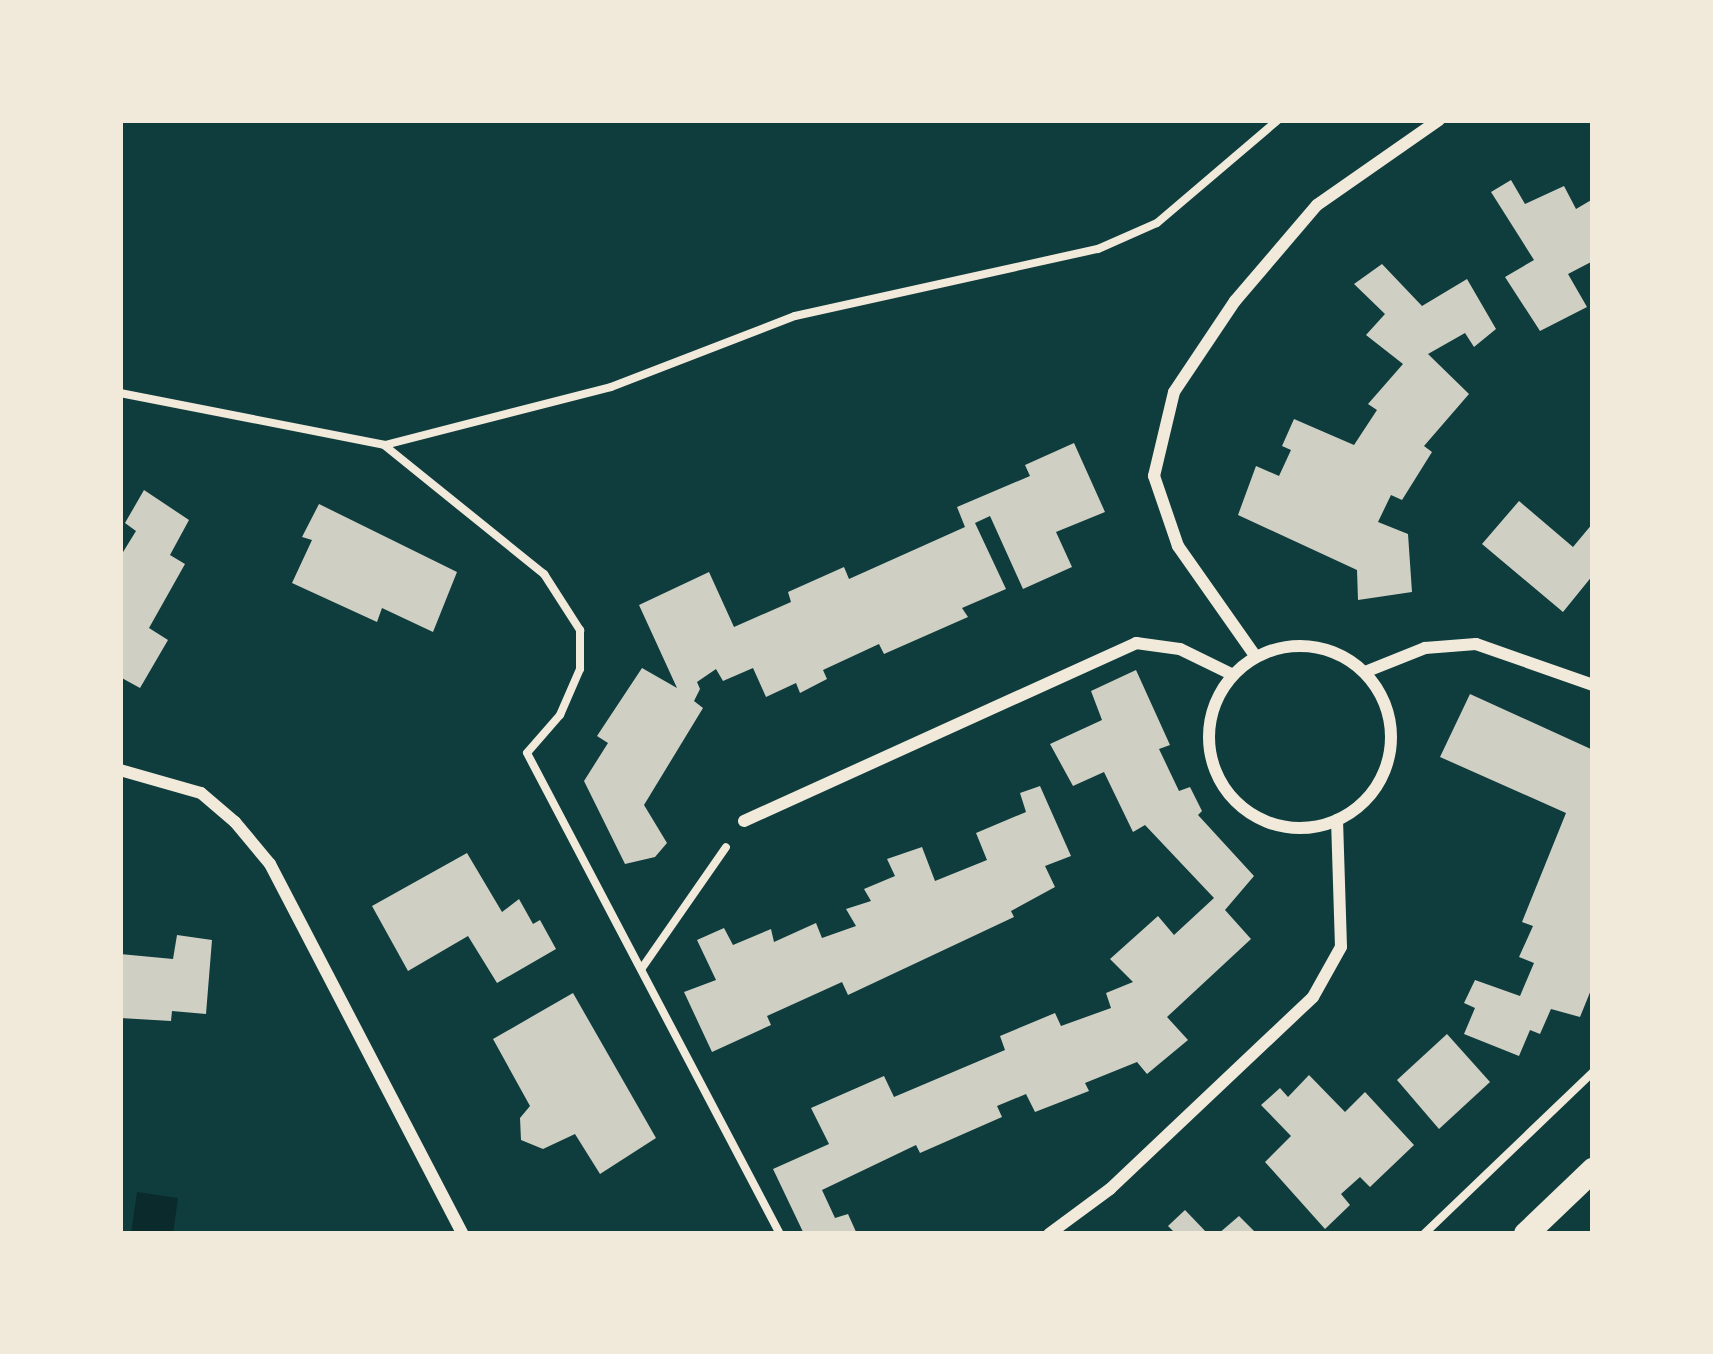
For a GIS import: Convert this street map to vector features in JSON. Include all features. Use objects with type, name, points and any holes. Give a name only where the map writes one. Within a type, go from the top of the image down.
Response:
[{"type":"main road","points":[[1526,1234],[1593,1170]]},
{"type":"street","points":[[1256,657],[1178,546],[1154,476],[1174,392],[1235,302],[1316,206],[1439,120]]},
{"type":"street","points":[[744,821],[1136,643],[1180,649],[1233,675]]},
{"type":"street","points":[[1365,672],[1425,649],[1476,644],[1593,685]]},
{"type":"street","points":[[1313,646],[1341,655],[1365,672],[1386,710],[1390,753],[1380,782],[1362,804],[1337,820],[1307,828],[1276,825],[1248,812],[1226,790],[1212,762],[1209,732],[1216,701],[1233,675],[1256,657],[1284,647],[1313,646]]},
{"type":"street","points":[[120,770],[201,793],[270,864],[463,1234]]},
{"type":"street","points":[[1049,1234],[1110,1189],[1313,997],[1342,947],[1337,820]]},
{"type":"path","points":[[120,393],[384,445],[611,387],[795,316],[1098,249],[1157,223],[1278,120]]},
{"type":"path","points":[[384,445],[544,574],[580,630],[580,669],[567,700],[527,753],[780,1234]]},
{"type":"path","points":[[641,969],[744,821]]},
{"type":"path","points":[[1424,1234],[1593,1072]]},
{"type":"water","points":[[137,1192],[178,1198],[173,1234],[131,1234]]},
{"type":"building","points":[[1511,180],[1525,204],[1564,186],[1576,209],[1593,199],[1593,261],[1568,274],[1587,307],[1540,331],[1505,277],[1534,260],[1491,192]]},
{"type":"building","points":[[1382,264],[1422,306],[1467,279],[1496,329],[1474,347],[1465,333],[1428,354],[1469,394],[1424,446],[1432,452],[1402,500],[1391,495],[1378,522],[1408,534],[1412,592],[1358,600],[1357,570],[1238,515],[1256,466],[1279,476],[1291,450],[1282,446],[1294,419],[1354,445],[1377,410],[1368,404],[1403,364],[1366,335],[1385,314],[1354,284]]},
{"type":"building","points":[[1074,443],[1105,512],[1056,532],[1072,567],[1023,589],[990,516],[975,523],[1006,589],[962,608],[968,617],[884,654],[879,644],[823,670],[827,679],[800,693],[796,683],[766,697],[753,668],[723,681],[716,669],[697,682],[700,689],[694,701],[703,708],[644,805],[667,843],[655,857],[625,864],[584,781],[608,743],[597,736],[642,668],[677,688],[639,605],[709,572],[734,627],[791,602],[788,592],[844,567],[849,579],[965,527],[957,507],[1030,476],[1025,465]]},
{"type":"building","points":[[144,490],[189,520],[170,555],[185,564],[149,628],[168,640],[140,688],[120,677],[120,557],[136,531],[125,523]]},
{"type":"building","points":[[1519,501],[1573,547],[1593,523],[1593,575],[1563,612],[1482,544]]},
{"type":"building","points":[[319,504],[457,572],[433,632],[382,608],[377,622],[292,583],[312,540],[302,537]]},
{"type":"building","points":[[1136,670],[1170,745],[1159,749],[1179,791],[1190,787],[1202,811],[1198,815],[1254,876],[1225,910],[1251,939],[1167,1017],[1188,1040],[1147,1074],[1137,1062],[1085,1083],[1089,1091],[1035,1112],[1026,1094],[997,1106],[1002,1117],[920,1153],[916,1145],[822,1190],[835,1218],[848,1214],[857,1234],[804,1234],[773,1169],[829,1144],[811,1108],[884,1076],[894,1097],[1005,1050],[1000,1036],[1055,1013],[1061,1026],[1111,1008],[1106,993],[1133,982],[1110,959],[1158,916],[1174,935],[1214,898],[1145,825],[1133,832],[1104,772],[1073,786],[1050,744],[1102,720],[1091,691]]},
{"type":"building","points":[[1470,694],[1593,750],[1593,985],[1580,1017],[1551,1009],[1540,1034],[1530,1030],[1519,1056],[1464,1034],[1475,1008],[1464,1003],[1475,980],[1520,996],[1534,963],[1519,957],[1533,926],[1522,922],[1566,813],[1440,757]]},
{"type":"building","points":[[1040,786],[1071,856],[1045,866],[1055,887],[1011,911],[1014,917],[848,995],[842,982],[767,1016],[771,1025],[712,1052],[684,992],[716,980],[697,940],[724,928],[733,945],[771,929],[774,942],[816,923],[822,938],[856,926],[846,909],[871,901],[864,889],[895,876],[887,859],[922,847],[935,881],[987,860],[976,833],[1026,812],[1020,793]]},
{"type":"building","points":[[467,853],[502,912],[519,899],[533,924],[540,920],[556,949],[497,983],[468,936],[408,971],[372,906]]},
{"type":"building","points":[[177,935],[212,940],[206,1014],[172,1011],[171,1021],[120,1018],[120,954],[173,959]]},
{"type":"building","points":[[573,993],[656,1138],[600,1174],[575,1134],[543,1149],[521,1140],[520,1118],[530,1106],[493,1039]]},
{"type":"building","points":[[1447,1034],[1490,1082],[1439,1129],[1397,1080]]},
{"type":"building","points":[[1309,1075],[1345,1112],[1365,1092],[1414,1145],[1370,1187],[1360,1177],[1341,1194],[1350,1205],[1325,1229],[1265,1162],[1291,1136],[1261,1105],[1280,1088],[1288,1097]]},
{"type":"building","points":[[1185,1210],[1208,1234],[1176,1234],[1168,1226]]},
{"type":"building","points":[[1239,1216],[1257,1234],[1218,1234]]}]
